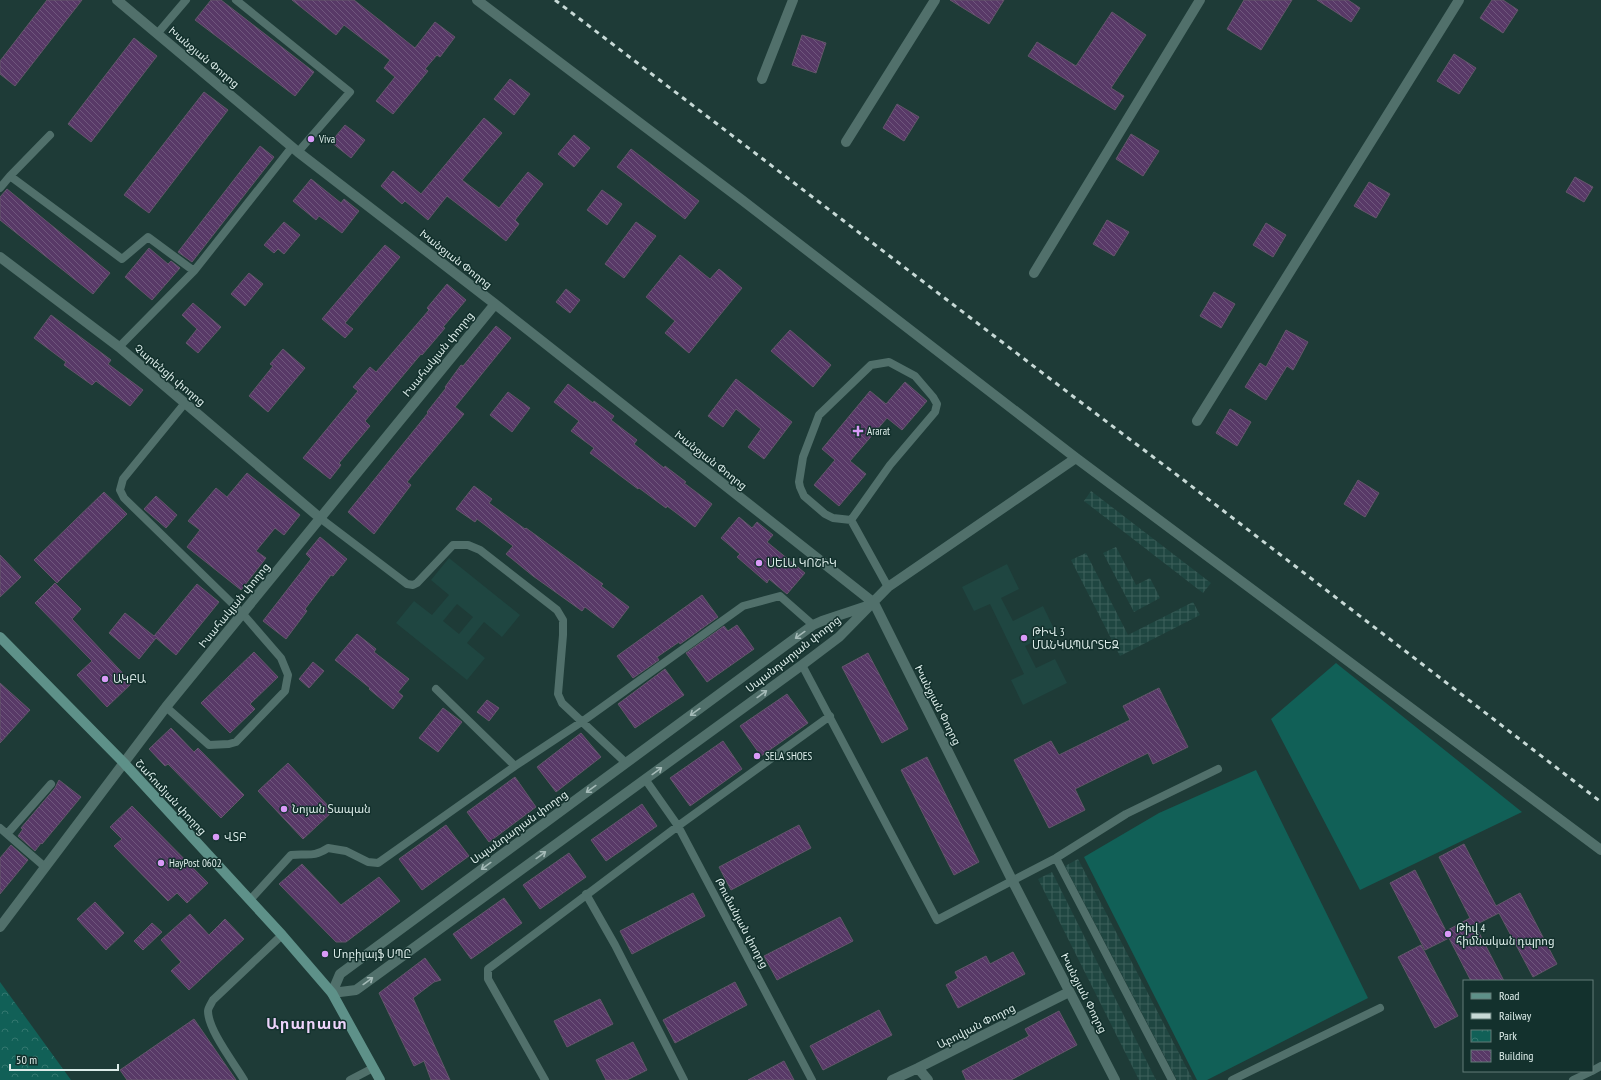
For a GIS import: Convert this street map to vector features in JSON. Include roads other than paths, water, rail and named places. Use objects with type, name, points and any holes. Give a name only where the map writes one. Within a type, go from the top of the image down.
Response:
[{"type":"main road","name":"Շահումյան փողոց","points":[[0,637],[124,763],[282,935],[332,993],[380,1080]]},
{"type":"street","name":"Խանջյան Փողոց","points":[[117,0],[295,150],[494,304],[874,603],[1012,880],[1115,1080]]},
{"type":"street","points":[[477,0],[742,200],[1076,458],[1601,850]]},
{"type":"street","points":[[762,79],[793,0]]},
{"type":"street","points":[[846,142],[935,0]]},
{"type":"street","points":[[1034,273],[1200,0]]},
{"type":"street","points":[[1197,421],[1459,0]]},
{"type":"street","name":"Չարենցի փողոց","points":[[0,257],[119,347],[320,518]]},
{"type":"street","name":"Իսահակյան փողոց","points":[[0,928],[166,707],[494,304]]},
{"type":"street","points":[[874,603],[888,587],[1076,458]]},
{"type":"street","name":"Սպանդարյան փողոց","points":[[874,603],[839,637],[802,665],[356,990],[332,993],[340,974],[813,625],[874,603]]},
{"type":"street","name":"Աբովյան Փողոց","points":[[892,1080],[1070,992]]},
{"type":"street","points":[[918,1068],[928,1080]]},
{"type":"lane","points":[[157,34],[186,0]]},
{"type":"lane","points":[[119,347],[194,271],[295,150],[350,92],[236,0]]},
{"type":"lane","points":[[0,188],[50,135]]},
{"type":"lane","points":[[10,176],[122,259],[148,237],[194,271]]},
{"type":"lane","points":[[889,362],[915,376],[937,404],[935,412],[890,465],[850,520],[833,518],[825,514],[804,496],[799,482],[803,457],[819,415],[871,365],[889,362]]},
{"type":"lane","points":[[166,707],[209,745],[229,744],[236,742],[285,691],[288,675],[281,658],[242,614],[124,498],[120,490],[123,479],[185,403]]},
{"type":"lane","points":[[320,518],[407,584],[413,585],[417,583],[453,545],[468,545],[480,550],[557,610],[563,620],[558,694],[562,703],[583,721],[626,763]]},
{"type":"lane","points":[[850,520],[888,587]]},
{"type":"lane","points":[[250,900],[291,854],[308,855],[320,853],[328,848],[346,851],[368,862],[378,863],[583,721],[744,606],[780,596],[813,625]]},
{"type":"lane","points":[[802,665],[938,920],[1056,858],[1126,814],[1218,769]]},
{"type":"lane","points":[[436,689],[516,766]]},
{"type":"lane","points":[[545,1080],[488,979],[488,969],[586,894],[830,716]]},
{"type":"lane","name":"Թումանյան փողոց","points":[[645,779],[678,826],[812,1080]]},
{"type":"lane","points":[[7,834],[51,784]]},
{"type":"lane","points":[[0,828],[45,868]]},
{"type":"lane","points":[[1056,858],[1172,1080]]},
{"type":"lane","points":[[586,894],[615,945],[684,1080]]},
{"type":"lane","points":[[244,1080],[217,1036],[209,1020],[208,1010],[217,996],[282,935]]},
{"type":"lane","points":[[1232,1080],[1380,1008]]},
{"type":"lane","points":[[350,1080],[373,1068]]},
{"type":"lane","points":[[1574,1080],[1590,1072]]},
{"type":"railway","points":[[555,0],[1177,475],[1601,802]]},
{"type":"place","name":"Viva","points":[[311,139]]},
{"type":"place","name":"Ararat","points":[[858,431]]},
{"type":"place","name":"ՍԵԼԱ ԿՈՇԻԿ","points":[[759,563]]},
{"type":"place","name":"ԹԻՎ 3 ՄԱՆԿԱՊԱՐՏԵԶ","points":[[1024,638]]},
{"type":"place","name":"ԱԿԲԱ","points":[[105,679]]},
{"type":"place","name":"SELA SHOES","points":[[757,756]]},
{"type":"place","name":"Նոյան Տապան","points":[[284,809]]},
{"type":"place","name":"ՎՏԲ","points":[[216,837]]},
{"type":"place","name":"HayPost 0602","points":[[161,863]]},
{"type":"place","name":"Թիվ 4 հիմնական դպրոց","points":[[1448,934]]},
{"type":"place","name":"Մոբիլայֆ ՍՊԸ","points":[[325,954]]},
{"type":"district","name":"Արարատ","points":[[307,1023]]}]
